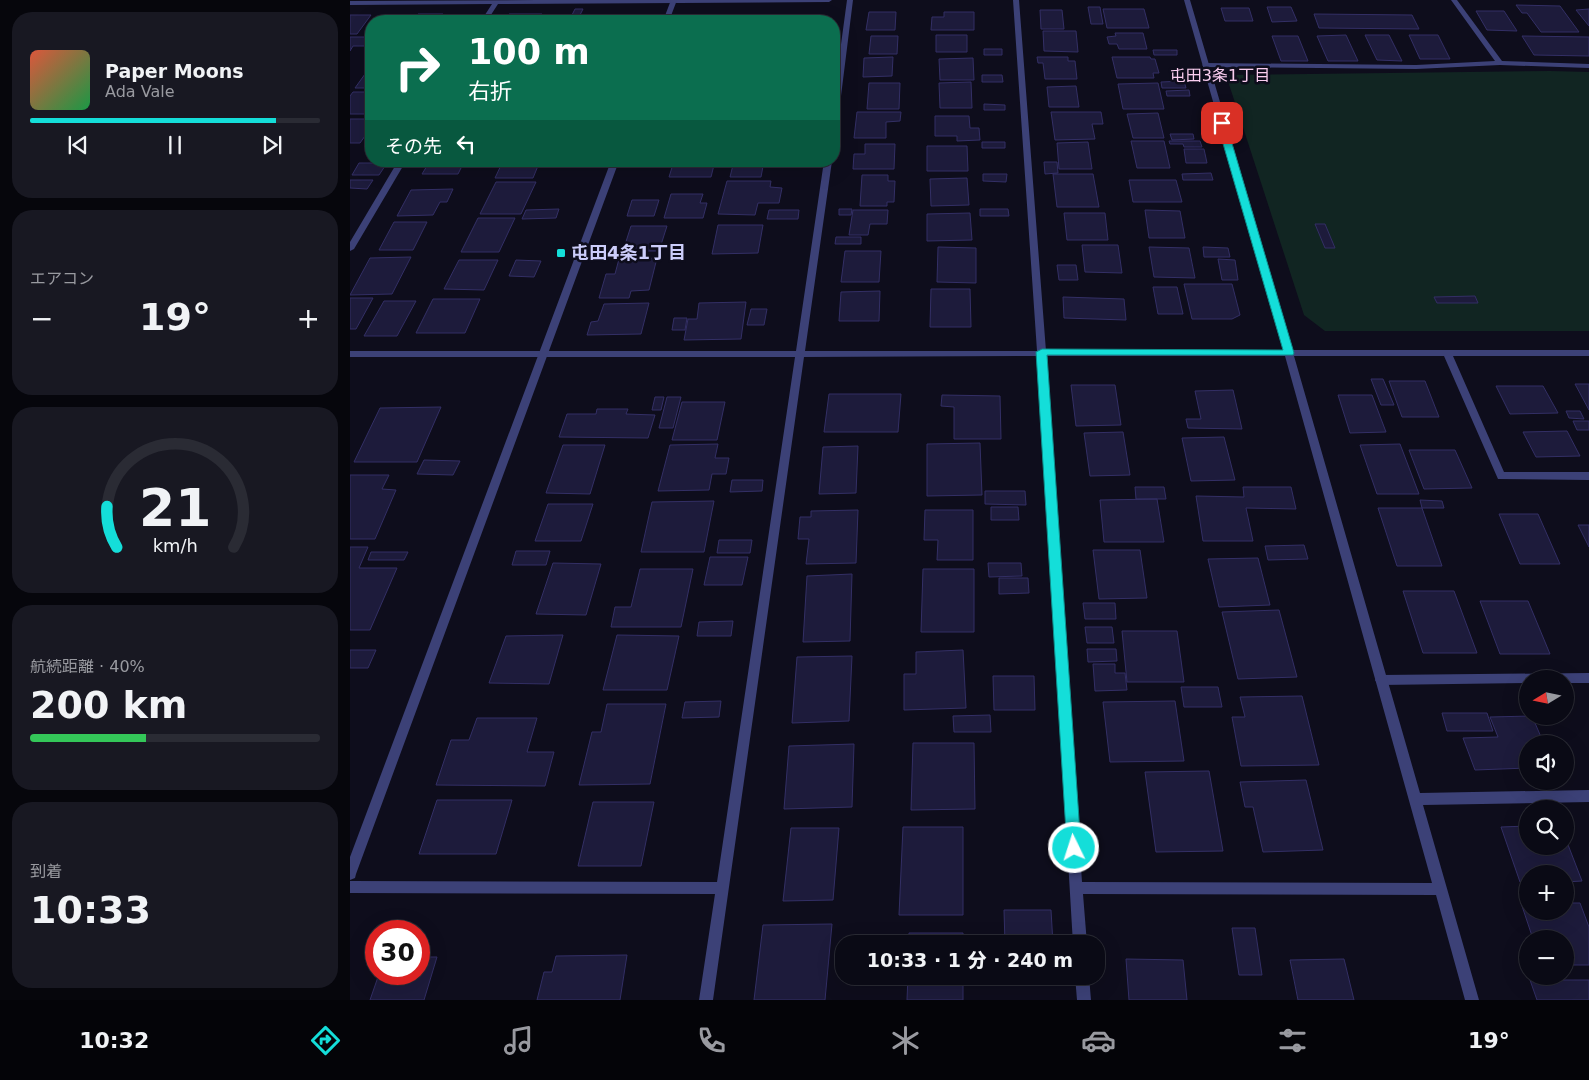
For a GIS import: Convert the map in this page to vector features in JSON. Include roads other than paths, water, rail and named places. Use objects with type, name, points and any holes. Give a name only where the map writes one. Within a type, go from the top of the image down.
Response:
[{"type":"street","points":[[668,15],[674,0]]},
{"type":"street","points":[[350,3],[829,0]]},
{"type":"street","points":[[840,75],[850,0]]},
{"type":"street","points":[[1016,0],[1042,352],[1080,935]]},
{"type":"street","points":[[1187,0],[1472,1000]]},
{"type":"street","points":[[1454,0],[1500,63]]},
{"type":"street","points":[[488,15],[496,2]]},
{"type":"street","points":[[1205,65],[1416,67],[1500,63],[1589,66]]},
{"type":"street","points":[[350,249],[398,167]]},
{"type":"street","points":[[350,874],[613,167]]},
{"type":"street","points":[[706,1000],[802,353],[827,167]]},
{"type":"street","points":[[1446,352],[1501,476],[1589,476]]},
{"type":"street","points":[[350,354],[1589,353]]},
{"type":"street","points":[[1382,680],[1589,678]]},
{"type":"street","points":[[1416,799],[1589,796]]},
{"type":"street","points":[[350,887],[722,888]]},
{"type":"street","points":[[1077,888],[1440,889]]},
{"type":"street","points":[[1083,985],[1084,1000]]},
{"type":"place","name":"屯田4条1丁目","points":[[561,253]]},
{"type":"district","name":"屯田3条1丁目","points":[[1220,75]]}]
